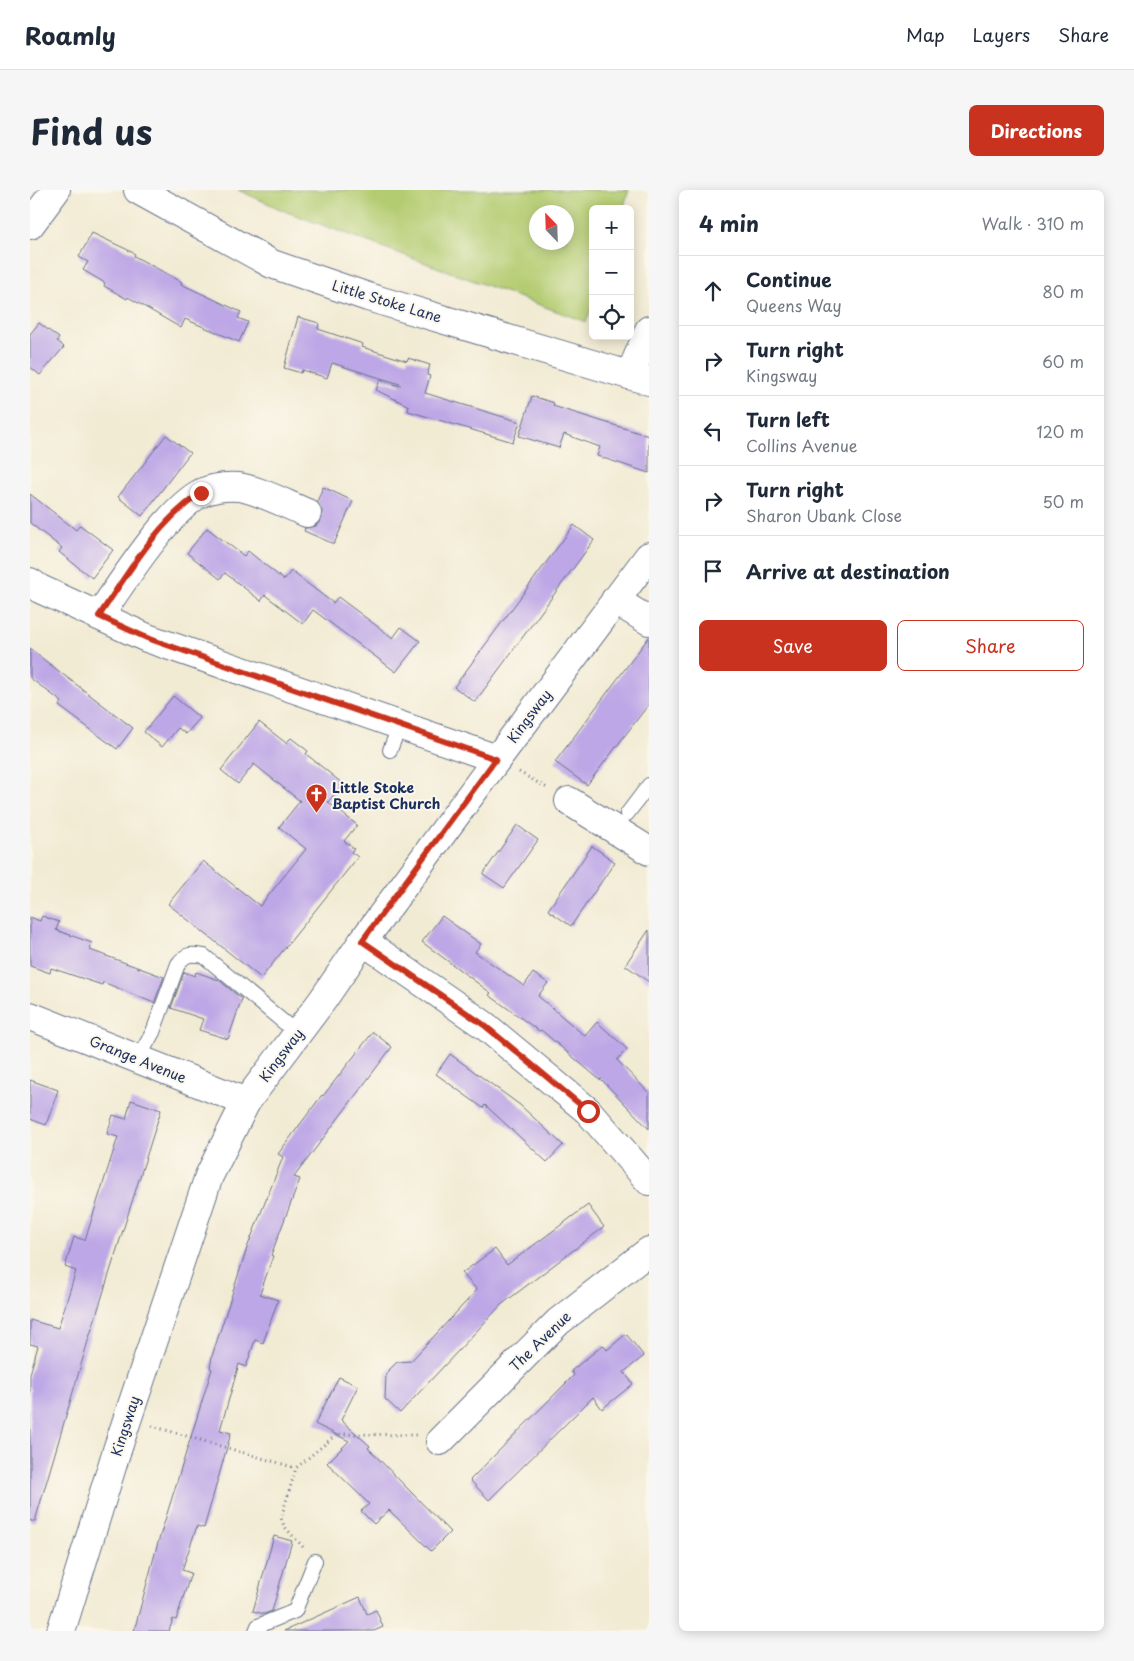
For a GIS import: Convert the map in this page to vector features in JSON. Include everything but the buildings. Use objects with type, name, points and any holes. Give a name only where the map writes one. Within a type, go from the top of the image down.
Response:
[{"type":"street","points":[[30,225],[56,190]]},
{"type":"street","name":"Little Stoke Lane","points":[[138,190],[272,264],[368,297],[639,378]]},
{"type":"street","points":[[639,378],[649,330]]},
{"type":"street","points":[[99,616],[144,551],[190,500],[201,493],[214,489],[239,488],[254,491],[307,513]]},
{"type":"street","name":"Kingsway","points":[[61,1631],[127,1419],[209,1176],[246,1102],[298,1034],[362,941],[496,759],[649,556]]},
{"type":"street","points":[[30,582],[40,589],[147,638],[395,738],[496,759]]},
{"type":"street","points":[[615,600],[649,621]]},
{"type":"street","points":[[568,801],[649,851]]},
{"type":"street","points":[[362,941],[484,1025],[588,1111],[649,1181]]},
{"type":"street","name":"Grange Avenue","points":[[30,1016],[246,1102]]},
{"type":"street","name":"The Avenue","points":[[440,1441],[558,1322],[649,1251]]},
{"type":"lane","points":[[627,814],[649,785]]},
{"type":"lane","points":[[138,1059],[154,1032],[178,964],[184,956],[191,954],[204,956],[298,1034]]},
{"type":"lane","points":[[256,1631],[258,1626],[295,1611],[315,1561]]},
{"type":"path","points":[[496,759],[568,801]]},
{"type":"path","points":[[127,1419],[296,1468]]},
{"type":"path","points":[[315,1561],[284,1526],[281,1518],[296,1468],[337,1434],[414,1434],[440,1441]]},
{"type":"green space","points":[[238,190],[629,190],[624,205],[589,205],[589,314],[586,322],[287,212]]},
{"type":"place","name":"Little Stoke Baptist Church","points":[[316,814]]},
{"type":"route","points":[[201,493],[190,500],[144,551],[99,616],[147,638],[496,759],[362,941],[484,1025],[588,1111]]}]
